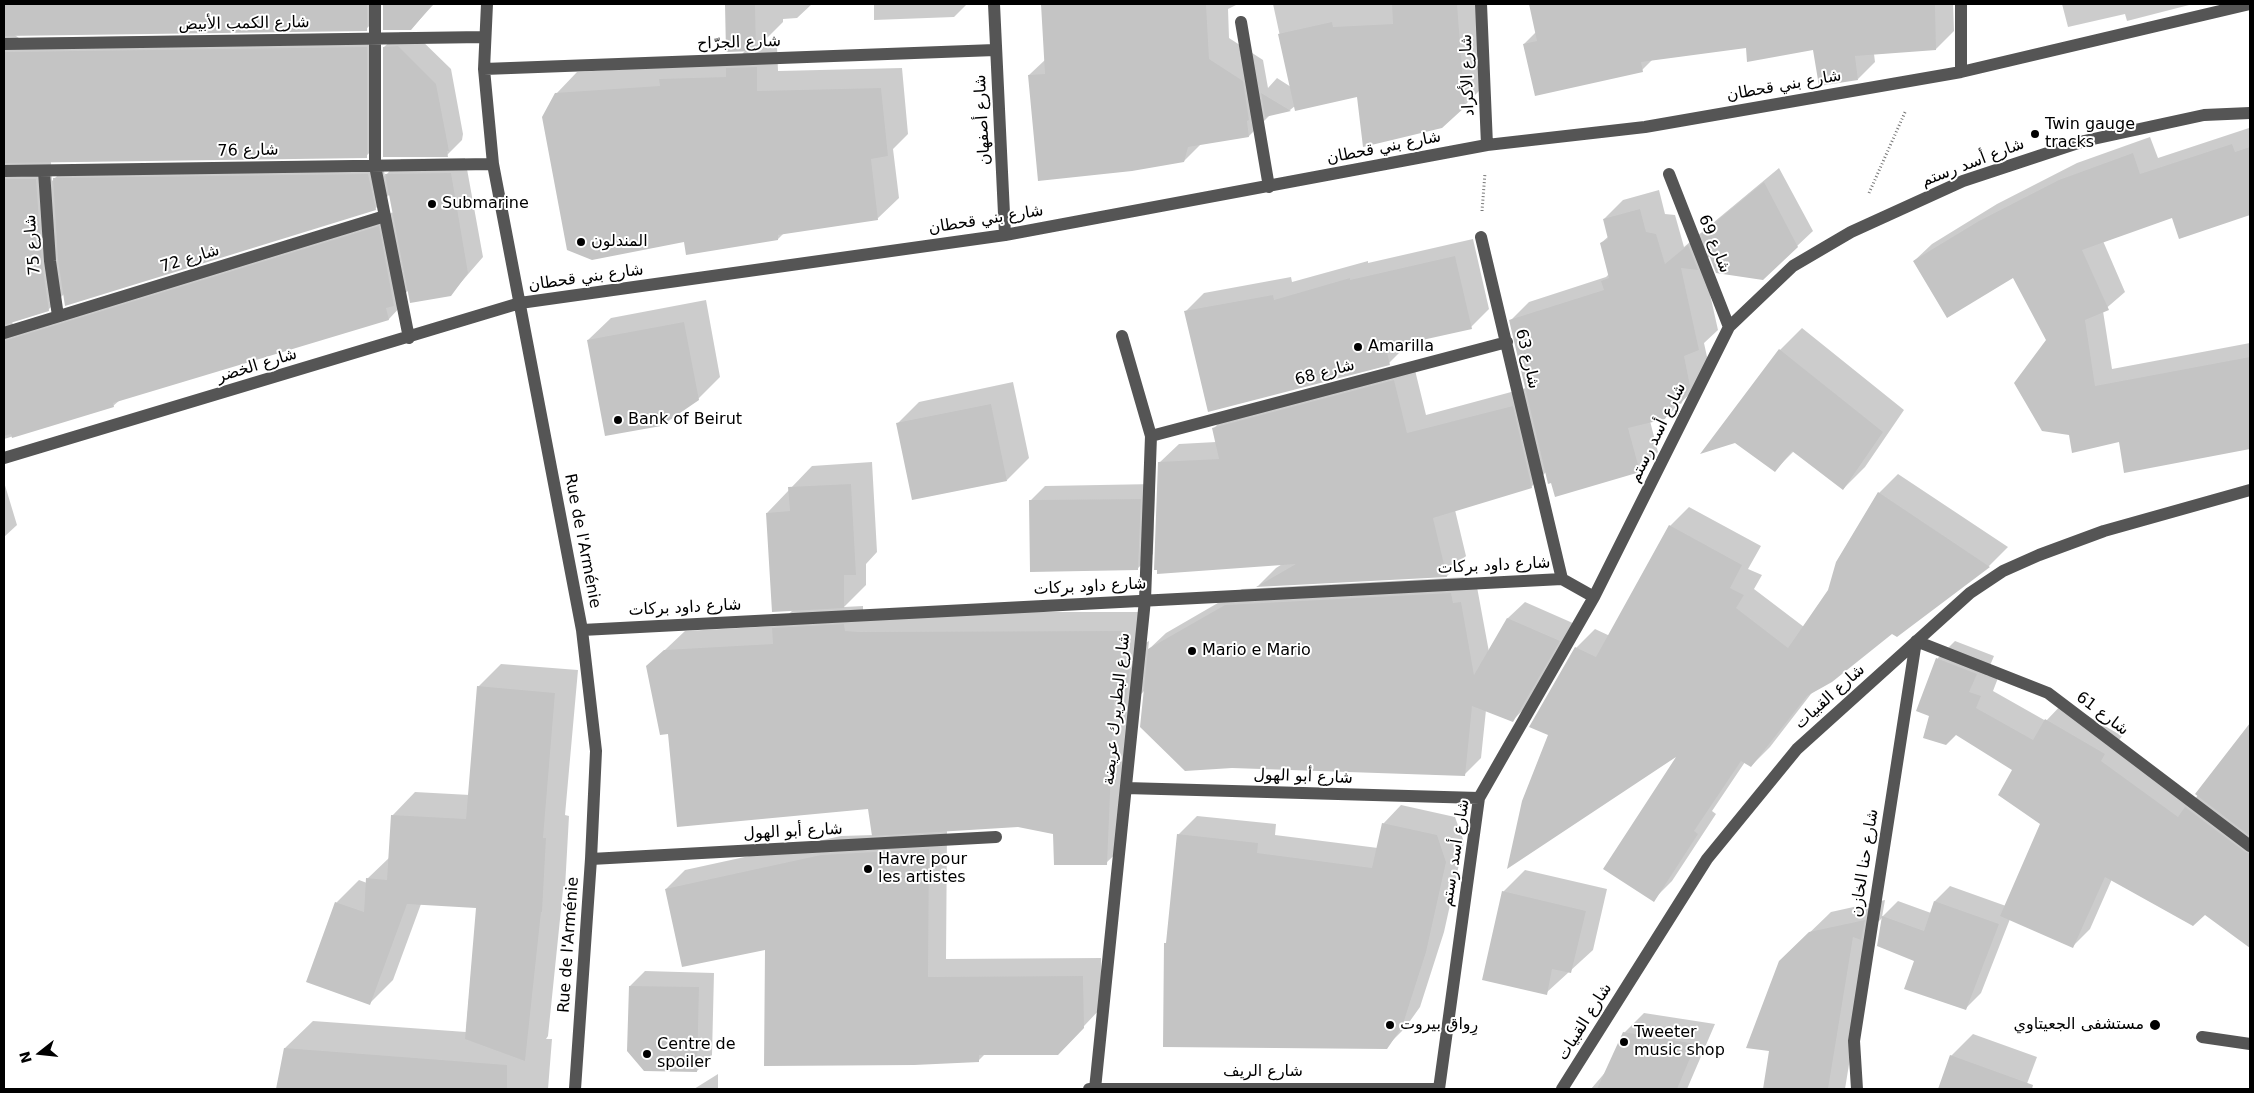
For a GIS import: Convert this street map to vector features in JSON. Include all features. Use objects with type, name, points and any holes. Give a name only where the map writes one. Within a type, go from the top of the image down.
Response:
[{"type":"street","points":[[375,4],[375,166],[409,338]]},
{"type":"street","name":"Rue de l'Arménie","points":[[487,4],[484,69],[493,164],[582,630],[596,751],[591,859],[575,1089]]},
{"type":"street","name":"شارع أصفهان","points":[[994,4],[1006,235]]},
{"type":"street","name":"شارع الأكراد","points":[[1481,4],[1487,145]]},
{"type":"street","points":[[1961,4],[1961,72]]},
{"type":"street","name":"شارع بني قحطان","points":[[520,303],[1006,235],[1487,145],[1645,127],[1961,72],[2250,4]]},
{"type":"street","points":[[1241,22],[1269,187]]},
{"type":"street","name":"شارع الكمب الأبيض","points":[[4,44],[484,37]]},
{"type":"street","name":"شارع الجرّاح","points":[[484,69],[995,50]]},
{"type":"street","name":"شارع أسد رستم","points":[[1439,1089],[1479,798],[1594,597],[1729,327],[1793,266],[1852,232],[1963,181],[2084,141],[2204,114],[2250,113]]},
{"type":"street","name":"شارع 76","points":[[4,171],[493,164]]},
{"type":"street","name":"شارع 75","points":[[44,171],[50,261],[58,316]]},
{"type":"street","name":"شارع 69","points":[[1669,174],[1729,327]]},
{"type":"street","name":"شارع 72","points":[[4,332],[385,216]]},
{"type":"street","name":"شارع 63","points":[[1481,237],[1562,579]]},
{"type":"street","name":"شارع الخضر","points":[[4,458],[409,338],[520,303]]},
{"type":"street","name":"شارع البطريرك عريضة","points":[[1095,1089],[1145,600],[1151,436],[1122,336]]},
{"type":"street","name":"شارع 68","points":[[1151,436],[1507,342]]},
{"type":"street","name":"شارع القبيات","points":[[1562,1089],[1707,858],[1797,749],[1970,593],[2003,572],[2039,555],[2104,531],[2250,490]]},
{"type":"street","name":"شارع داود بركات","points":[[582,630],[1562,579],[1594,597]]},
{"type":"street","name":"شارع 61","points":[[1916,641],[2048,694],[2250,846]]},
{"type":"street","name":"شارع حنا الخازن","points":[[1856,1089],[1854,1041],[1916,641]]},
{"type":"street","name":"شارع أبو الهول","points":[[1126,788],[1479,798]]},
{"type":"street","name":"شارع أبو الهول","points":[[591,859],[996,837]]},
{"type":"street","points":[[2202,1037],[2250,1044]]},
{"type":"street","name":"شارع الريف","points":[[1087,1089],[1439,1089]]},
{"type":"path","points":[[1852,232],[1908,105]]},
{"type":"path","points":[[1481,237],[1487,145]]},
{"type":"building","points":[[4,4],[367,4],[367,31],[4,36]]},
{"type":"building","points":[[383,4],[433,4],[411,30],[383,30]]},
{"type":"building","points":[[725,4],[755,4],[756,51],[726,52]]},
{"type":"building","points":[[1041,4],[1206,4],[1209,59],[1243,81],[1249,120],[1247,121],[1249,137],[1188,147],[1184,162],[1132,171],[1038,181],[1028,75],[1045,74]]},
{"type":"building","points":[[1392,4],[1457,4],[1465,107],[1442,128],[1363,147],[1357,97],[1295,111],[1278,34],[1332,22],[1333,27],[1393,24]]},
{"type":"building","points":[[1529,4],[1935,4],[1936,50],[1855,56],[1858,80],[1819,86],[1813,50],[1747,62],[1746,48],[1641,62],[1643,72],[1535,96],[1523,44],[1537,41]]},
{"type":"building","points":[[398,46],[436,84],[449,151],[447,151],[448,157],[383,157],[383,47]]},
{"type":"building","points":[[367,47],[367,158],[4,163],[4,52]]},
{"type":"building","points":[[757,67],[757,91],[881,88],[888,156],[871,159],[878,220],[778,235],[778,240],[686,255],[684,242],[592,260],[567,250],[542,117],[555,93],[660,86],[659,79],[726,77],[726,68]]},
{"type":"building","points":[[1261,93],[1291,111],[1265,117]]},
{"type":"building","points":[[2232,144],[2235,152],[2250,147],[2250,215],[2179,239],[2172,218],[2082,250],[2109,310],[2085,320],[2095,386],[2250,357],[2250,449],[2124,473],[2119,442],[2072,453],[2069,435],[2042,431],[2014,383],[2046,340],[2013,278],[1947,318],[1913,261],[1979,221],[2059,180],[2133,153],[2140,174]]},
{"type":"building","points":[[451,173],[468,273],[451,296],[410,303],[385,174]]},
{"type":"building","points":[[368,174],[376,210],[65,306],[58,260],[53,178]]},
{"type":"building","points":[[4,179],[36,179],[42,262],[49,311],[4,325]]},
{"type":"building","points":[[1764,182],[1798,247],[1763,280],[1716,273],[1701,234]]},
{"type":"building","points":[[1640,209],[1646,232],[1656,234],[1665,264],[1688,245],[1698,270],[1681,268],[1699,350],[1684,356],[1690,386],[1681,404],[1676,401],[1665,419],[1628,428],[1640,472],[1555,497],[1551,483],[1548,484],[1509,320],[1604,290],[1601,281],[1609,278],[1600,243],[1608,239],[1603,219]]},
{"type":"building","points":[[379,226],[394,306],[386,308],[389,320],[113,403],[114,407],[12,438],[11,434],[4,436],[4,341]]},
{"type":"building","points":[[1455,256],[1472,329],[1386,348],[1390,365],[1208,412],[1184,311],[1273,295],[1274,300],[1350,278],[1350,280]]},
{"type":"building","points":[[684,322],[699,400],[661,426],[605,436],[587,340]]},
{"type":"building","points":[[1779,349],[1883,432],[1843,490],[1792,451],[1775,472],[1735,443],[1700,454]]},
{"type":"building","points":[[1394,380],[1407,433],[1513,406],[1532,488],[1433,518],[1447,577],[1256,587],[1296,564],[1157,574],[1157,570],[1154,570],[1158,462],[1219,459],[1212,428]]},
{"type":"building","points":[[991,404],[1007,481],[912,500],[896,423]]},
{"type":"building","points":[[851,484],[856,575],[844,575],[844,608],[772,612],[766,513],[790,511],[788,487]]},
{"type":"building","points":[[1878,492],[1990,567],[1897,637],[1892,634],[1832,682],[1807,696],[1751,767],[1741,761],[1694,831],[1698,834],[1654,902],[1603,869],[1676,757],[1507,869],[1522,801],[1548,735],[1529,727],[1575,647],[1596,657],[1669,525],[1742,565],[1730,588],[1744,595],[1736,608],[1788,648],[1828,590],[1836,562]]},
{"type":"building","points":[[1141,499],[1138,570],[1030,572],[1029,500]]},
{"type":"building","points":[[1451,593],[1453,603],[1461,602],[1474,675],[1507,618],[1560,641],[1513,722],[1472,706],[1465,776],[1232,768],[1185,771],[1140,727],[1148,649],[1225,605]]},
{"type":"building","points":[[844,624],[845,631],[859,632],[1123,631],[1121,664],[1131,659],[1125,712],[1114,700],[1107,865],[1054,865],[1053,834],[1018,827],[872,836],[868,809],[677,827],[668,734],[660,735],[646,666],[664,650],[773,644],[772,628]]},
{"type":"building","points":[[1936,658],[1977,674],[1969,692],[1981,696],[1976,708],[2033,740],[2045,719],[2105,754],[2101,761],[2178,817],[2185,807],[2250,854],[2250,948],[2205,915],[2193,926],[2105,877],[2073,948],[2000,916],[2040,824],[1998,795],[2012,770],[1956,735],[1946,745],[1923,738],[1929,716],[1916,711]]},
{"type":"building","points":[[477,686],[555,693],[543,838],[546,838],[542,912],[525,1061],[465,1039],[476,908],[407,904],[370,1005],[306,982],[335,902],[364,912],[366,878],[387,880],[391,815],[466,819]]},
{"type":"building","points":[[2250,723],[2250,836],[2195,794]]},
{"type":"building","points":[[1382,823],[1437,835],[1446,862],[1426,952],[1402,1027],[1387,1049],[1163,1047],[1164,943],[1166,943],[1177,834],[1258,843],[1257,853],[1372,868]]},
{"type":"building","points":[[929,849],[928,977],[1083,976],[1084,1028],[1058,1055],[979,1055],[979,1062],[914,1065],[764,1066],[765,950],[682,967],[665,889],[821,855]]},
{"type":"building","points":[[1502,891],[1586,911],[1571,973],[1552,969],[1547,995],[1482,980]]},
{"type":"building","points":[[1934,901],[1999,924],[1966,1010],[1904,989],[1914,961],[1877,946],[1882,916],[1924,931]]},
{"type":"building","points":[[1865,920],[1861,940],[1853,937],[1828,1089],[1763,1089],[1769,1051],[1746,1048],[1779,961],[1809,932]]},
{"type":"building","points":[[629,986],[699,987],[697,1072],[644,1071],[627,1051]]},
{"type":"building","points":[[1623,1032],[1696,1044],[1677,1089],[1597,1089]]},
{"type":"building","points":[[284,1048],[507,1065],[507,1089],[276,1089]]},
{"type":"building","points":[[1950,1055],[2033,1085],[2032,1089],[1938,1089]]},
{"type":"place","name":"Twin gauge tracks","points":[[2035,134]]},
{"type":"place","name":"Submarine","points":[[432,204]]},
{"type":"place","name":"المندلون","points":[[581,242]]},
{"type":"place","name":"Amarilla","points":[[1358,347]]},
{"type":"place","name":"Bank of Beirut","points":[[618,420]]},
{"type":"place","name":"Mario e Mario","points":[[1192,651]]},
{"type":"place","name":"Havre pour les artistes","points":[[868,869]]},
{"type":"place","name":"رِواق بيروت","points":[[1390,1025]]},
{"type":"place","name":"مستشفى الجعيتاوي","points":[[2155,1025]]},
{"type":"place","name":"Tweeter music shop","points":[[1624,1042]]},
{"type":"place","name":"Centre de spoiler","points":[[647,1054]]}]
